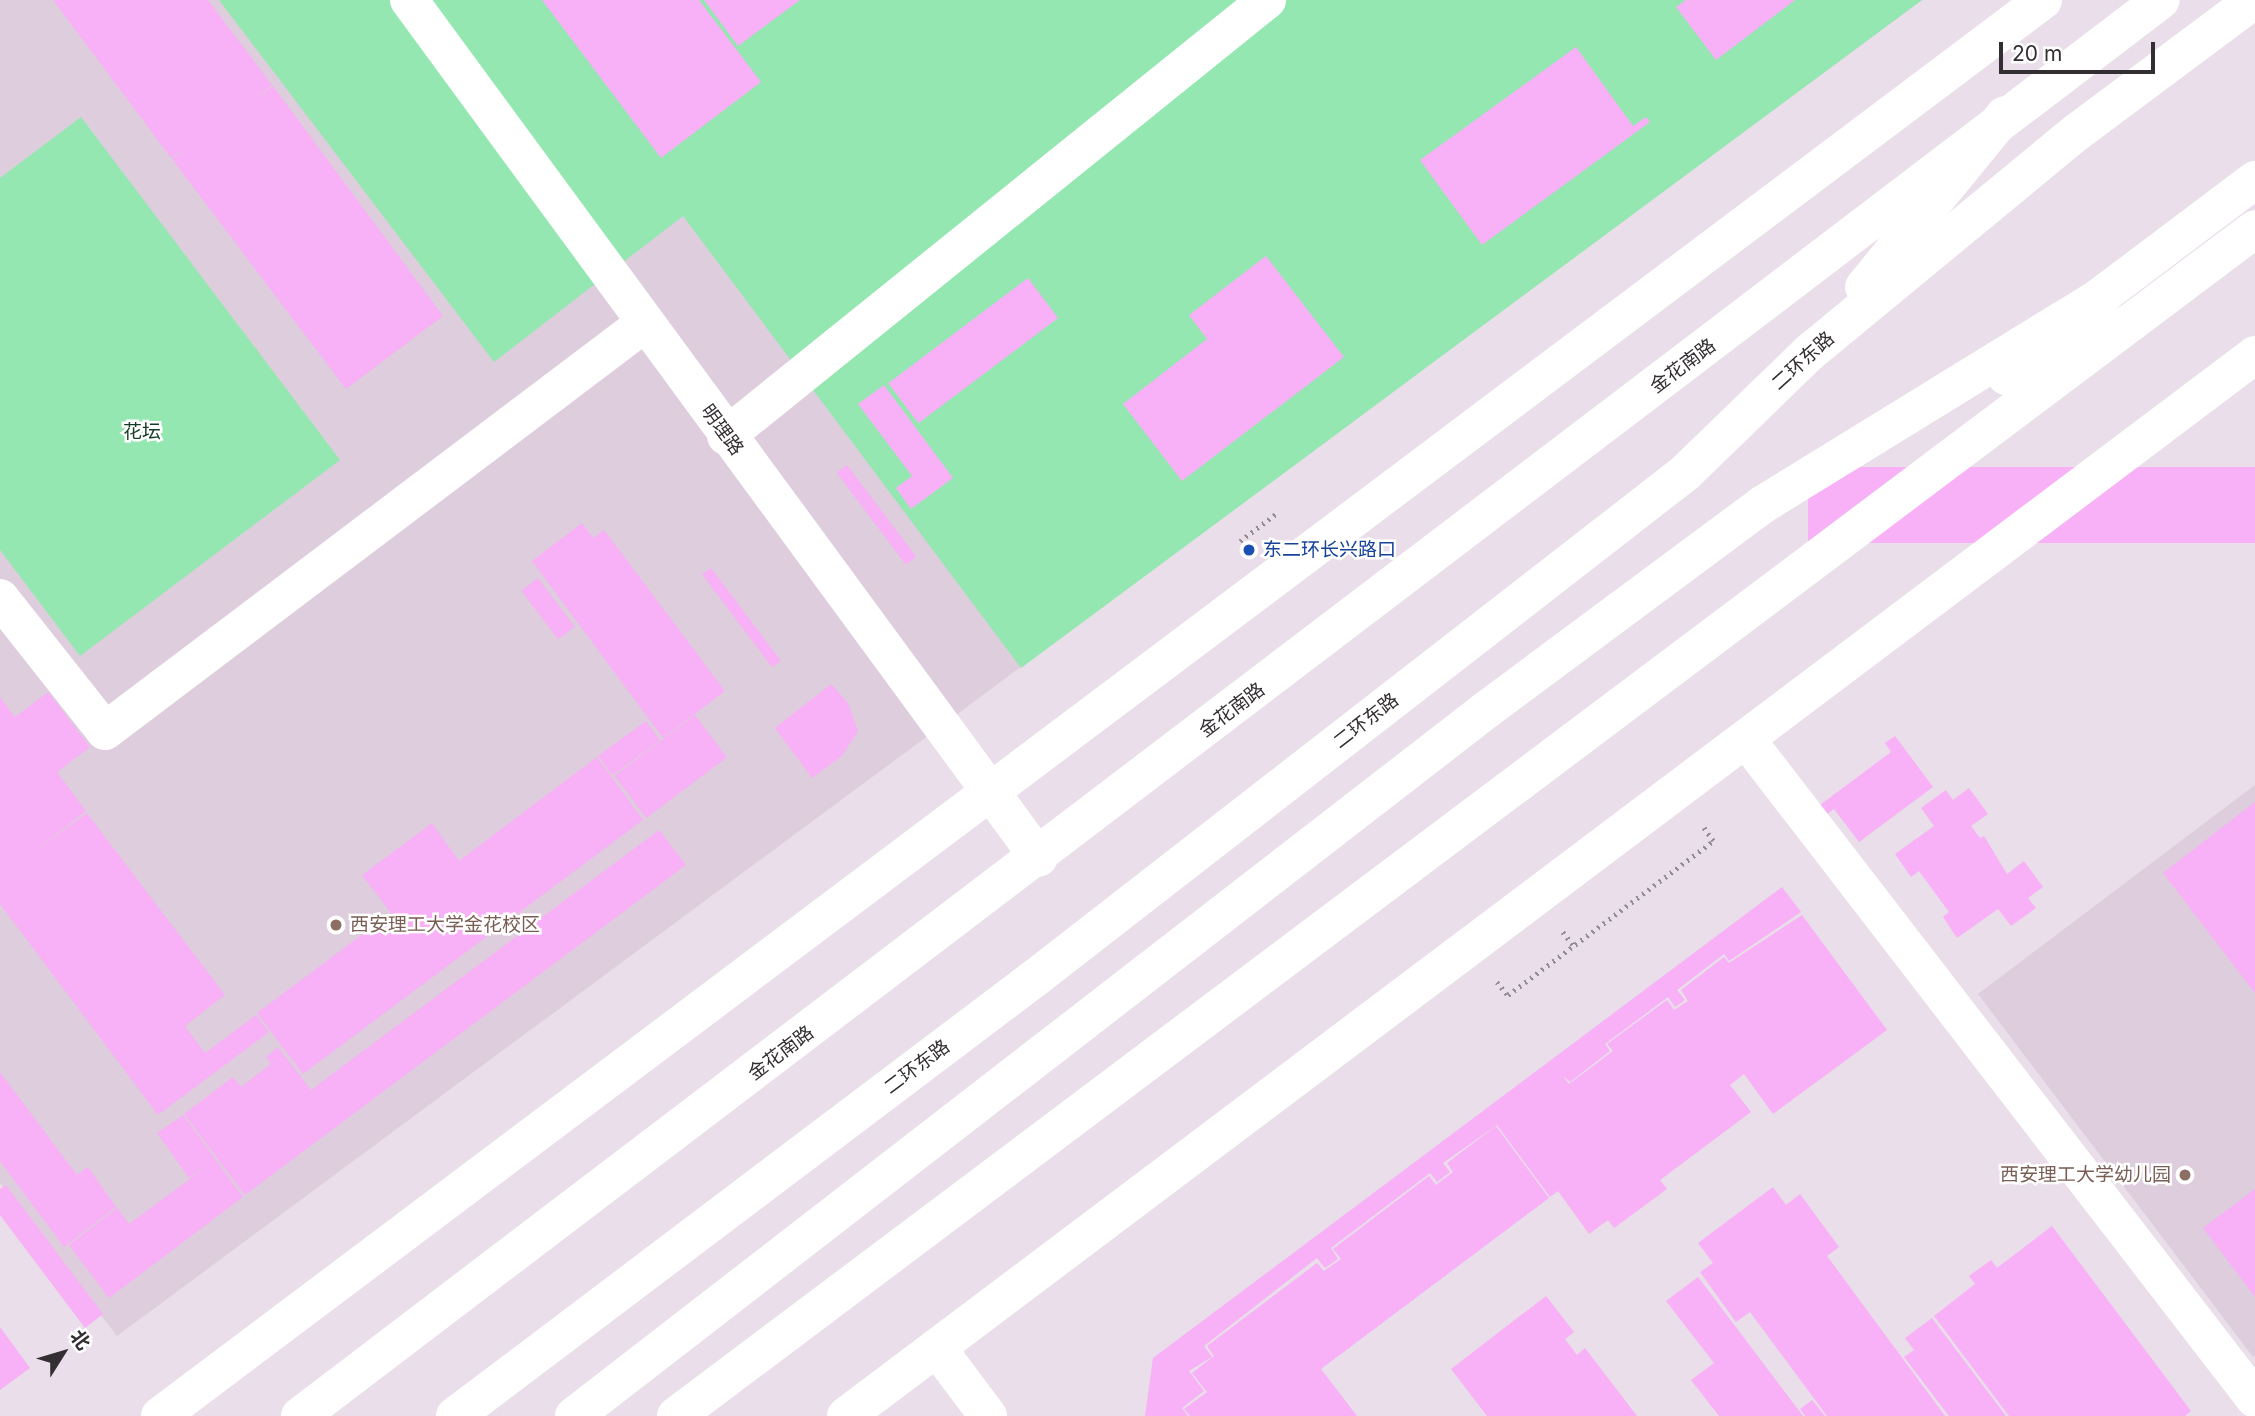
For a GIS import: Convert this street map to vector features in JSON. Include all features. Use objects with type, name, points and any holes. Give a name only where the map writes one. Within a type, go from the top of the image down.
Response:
[{"type":"main road","name":"明理路","points":[[409,0],[726,436],[1039,858]]},
{"type":"main road","points":[[726,436],[1267,0]]},
{"type":"main road","points":[[160,1416],[2043,0]]},
{"type":"main road","name":"金花南路","points":[[300,1416],[1039,858],[2005,116],[2161,0]]},
{"type":"main road","name":"二环东路","points":[[455,1416],[1035,978],[1685,473],[1810,352],[2077,132],[2254,0]]},
{"type":"main road","points":[[1810,352],[2005,116]]},
{"type":"main road","points":[[574,1416],[1519,685],[1762,505],[1871,435],[2096,299],[2255,180]]},
{"type":"main road","points":[[676,1416],[2255,229]]},
{"type":"main road","points":[[1871,435],[2130,323]]},
{"type":"main road","points":[[0,598],[105,731],[644,324]]},
{"type":"main road","points":[[846,1416],[2255,355]]},
{"type":"main road","points":[[1746,739],[2255,1399]]},
{"type":"main road","points":[[937,1348],[988,1416]]},
{"type":"path","points":[[1508,995],[1713,841]]},
{"type":"shaded area","name":"西安理工大学金花校区","points":[[0,0],[1922,0],[117,1336],[0,1183]]},
{"type":"shaded area","name":"西安理工大学幼儿园","points":[[2255,785],[2255,1355],[2253,1357],[1978,994]]},
{"type":"green space","points":[[219,0],[1922,0],[1021,668],[683,216],[494,362]]},
{"type":"green space","name":"花坛","points":[[81,117],[340,460],[80,656],[0,550],[0,178]]},
{"type":"building","points":[[53,0],[208,0],[272,85],[248,104],[273,86],[443,316],[346,389],[172,159],[188,147],[171,158]]},
{"type":"building","points":[[542,0],[699,0],[761,82],[661,158]]},
{"type":"building","points":[[704,0],[800,0],[738,46]]},
{"type":"building","points":[[1686,0],[1795,0],[1716,60],[1676,7]]},
{"type":"building","points":[[1576,47],[1633,126],[1646,117],[1650,122],[1482,245],[1420,160]]},
{"type":"building","points":[[1266,256],[1344,357],[1182,481],[1123,404],[1207,339],[1189,315]]},
{"type":"building","points":[[1028,278],[1058,318],[918,423],[888,383]]},
{"type":"building","points":[[884,385],[953,478],[911,509],[896,488],[912,476],[858,404]]},
{"type":"building","points":[[847,465],[916,557],[906,565],[837,473]]},
{"type":"building","points":[[1808,467],[2255,467],[2255,543],[1808,543]]},
{"type":"building","points":[[582,523],[593,538],[604,530],[725,691],[663,738],[532,561]]},
{"type":"building","points":[[711,568],[781,661],[772,667],[702,575]]},
{"type":"building","points":[[538,578],[575,627],[558,639],[521,591]]},
{"type":"building","points":[[831,684],[848,703],[858,731],[842,756],[812,778],[775,728]]},
{"type":"building","points":[[48,692],[90,747],[57,772],[86,811],[27,857],[87,813],[225,995],[185,1026],[205,1053],[256,1015],[269,1032],[158,1115],[0,904],[0,697],[15,717]]},
{"type":"building","points":[[695,715],[727,757],[646,818],[614,776]]},
{"type":"building","points":[[646,721],[660,740],[612,775],[598,756]]},
{"type":"building","points":[[1895,736],[1933,787],[1859,842],[1834,809],[1827,814],[1820,805],[1891,752],[1885,743]]},
{"type":"building","points":[[597,757],[643,820],[303,1074],[257,1013],[391,913],[362,875],[432,823],[459,861]]},
{"type":"building","points":[[1969,788],[1988,814],[1971,826],[1980,838],[1984,836],[2007,874],[2024,861],[2043,887],[2028,898],[2036,908],[2011,926],[1998,909],[1957,938],[1943,917],[1949,912],[1919,871],[1911,877],[1895,854],[1934,826],[1921,808],[1946,790],[1953,800]]},
{"type":"building","points":[[2255,802],[2255,993],[2163,873]]},
{"type":"building","points":[[659,830],[686,865],[245,1195],[184,1114],[233,1077],[241,1087],[271,1064],[266,1057],[278,1047],[311,1090]]},
{"type":"building","points":[[1782,887],[1801,912],[1729,961],[1724,954],[1677,990],[1685,1000],[1675,1007],[1668,997],[1605,1044],[1610,1051],[1570,1082],[1563,1076],[1569,1084],[1613,1051],[1607,1044],[1667,1000],[1674,1010],[1688,1001],[1681,990],[1724,957],[1729,963],[1802,915],[1887,1030],[1773,1114],[1744,1074],[1730,1085],[1751,1112],[1660,1180],[1667,1189],[1614,1228],[1608,1220],[1589,1234],[1558,1191],[1550,1197],[1497,1125],[1443,1163],[1450,1172],[1437,1182],[1430,1173],[1331,1248],[1338,1259],[1325,1268],[1317,1258],[1204,1346],[1212,1357],[1189,1371],[1204,1391],[1182,1408],[1188,1416],[1145,1416],[1153,1358]]},
{"type":"building","points":[[0,1072],[77,1175],[88,1167],[116,1207],[64,1247],[0,1161]]},
{"type":"building","points":[[183,1115],[243,1197],[109,1298],[69,1245],[117,1208],[129,1224],[210,1164],[189,1178],[157,1133]]},
{"type":"building","points":[[1496,1126],[1549,1198],[1321,1369],[1357,1416],[1190,1416],[1184,1409],[1207,1392],[1192,1373],[1214,1356],[1207,1346],[1317,1263],[1324,1271],[1341,1259],[1333,1249],[1429,1176],[1436,1185],[1453,1172],[1447,1163]]},
{"type":"building","points":[[6,1185],[103,1314],[85,1328],[0,1215],[0,1189]]},
{"type":"building","points":[[1773,1187],[1786,1205],[1800,1194],[1839,1247],[1827,1256],[1945,1416],[1827,1416],[1750,1312],[1736,1322],[1700,1272],[1713,1263],[1698,1243]]},
{"type":"building","points":[[2255,1189],[2255,1297],[2203,1228]]},
{"type":"building","points":[[2052,1226],[2191,1411],[2185,1416],[2009,1416],[1934,1316],[1975,1284],[1969,1276],[1991,1260],[1997,1268]]},
{"type":"building","points":[[1698,1277],[1803,1416],[1719,1416],[1691,1380],[1714,1363],[1666,1301]]},
{"type":"building","points":[[1546,1296],[1574,1332],[1565,1339],[1577,1355],[1585,1348],[1637,1416],[1487,1416],[1451,1369]]},
{"type":"building","points":[[1932,1318],[2006,1416],[1949,1416],[1904,1357],[1914,1350],[1905,1338]]},
{"type":"building","points":[[0,1327],[30,1368],[0,1390]]},
{"type":"building","points":[[1812,1400],[1825,1416],[1805,1416],[1800,1409]]},
{"type":"place","name":"东二环长兴路口","points":[[1249,550]]},
{"type":"place","name":"西安理工大学金花校区","points":[[336,925]]},
{"type":"place","name":"西安理工大学幼儿园","points":[[2185,1175]]}]
